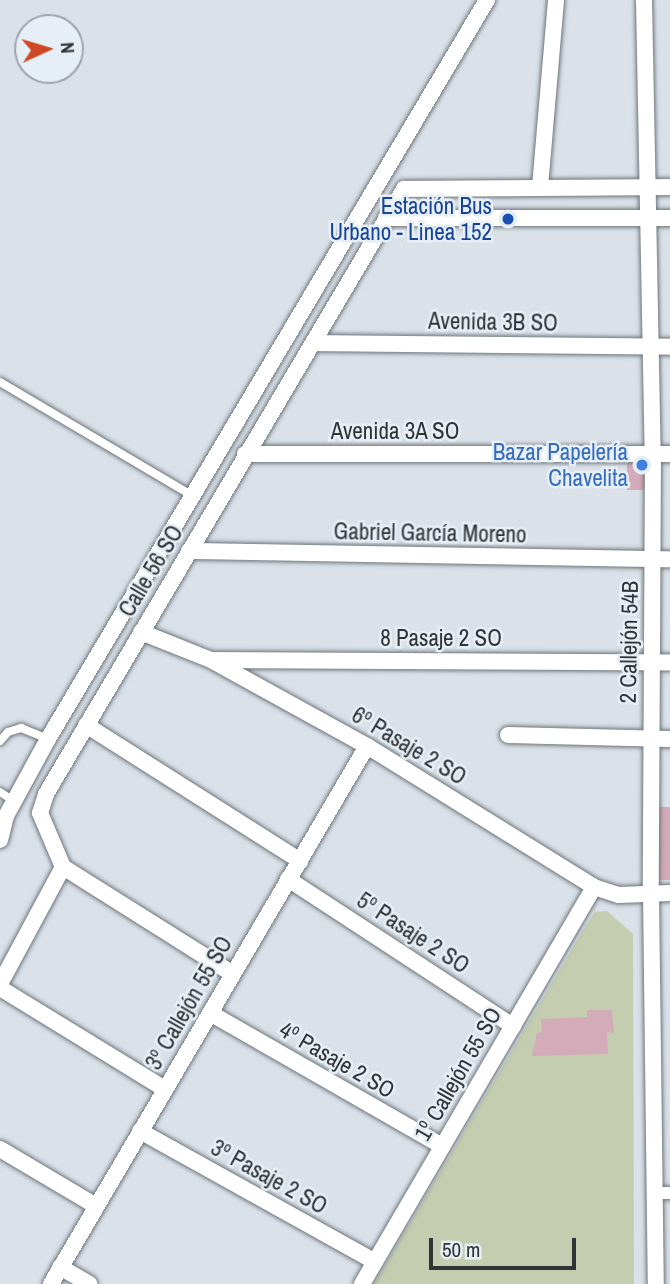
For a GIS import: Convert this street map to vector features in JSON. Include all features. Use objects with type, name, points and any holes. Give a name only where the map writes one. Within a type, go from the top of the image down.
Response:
[{"type":"street","points":[[0,840],[7,796],[48,739],[487,0]]},
{"type":"street","points":[[556,0],[540,187],[670,187]]},
{"type":"street","name":"2 Callejón 54B","points":[[644,0],[653,454],[650,893],[653,1054],[662,1193],[656,1284]]},
{"type":"street","name":"Calle 56 SO","points":[[63,867],[40,814],[46,794],[404,189],[540,187]]},
{"type":"street","points":[[386,218],[670,218]]},
{"type":"street","name":"Avenida 3B SO","points":[[314,343],[670,347]]},
{"type":"street","name":"Avenida 3A SO","points":[[245,454],[670,454]]},
{"type":"street","name":"Gabriel García Moreno","points":[[189,551],[670,559]]},
{"type":"street","name":"6º Pasaje 2 SO","points":[[141,632],[211,660],[367,746],[594,887],[618,895],[670,892]]},
{"type":"street","name":"8 Pasaje 2 SO","points":[[211,660],[670,662]]},
{"type":"street","points":[[86,725],[300,861]]},
{"type":"street","points":[[508,735],[670,739]]},
{"type":"street","name":"3º Callejón 55 SO","points":[[51,1284],[367,746]]},
{"type":"street","points":[[165,1089],[0,986],[63,867],[233,974]]},
{"type":"street","name":"5º Pasaje 2 SO","points":[[288,879],[513,1026]]},
{"type":"street","name":"1º Callejón 55 SO","points":[[362,1284],[594,887]]},
{"type":"street","name":"4º Pasaje 2 SO","points":[[210,1013],[442,1146]]},
{"type":"street","points":[[653,1054],[670,1054]]},
{"type":"street","name":"3º Pasaje 2 SO","points":[[140,1131],[374,1262]]},
{"type":"street","points":[[0,1149],[96,1206]]},
{"type":"street","points":[[60,1267],[89,1284]]},
{"type":"lane","points":[[0,382],[191,495]]},
{"type":"lane","points":[[0,741],[8,732],[21,729],[48,739]]},
{"type":"green space","points":[[607,911],[633,934],[634,1284],[374,1284],[588,922],[595,912]]},
{"type":"building","points":[[627,460],[649,460],[649,490],[627,490]]},
{"type":"building","points":[[658,807],[670,807],[670,880],[658,880]]},
{"type":"building","points":[[587,1010],[612,1010],[614,1033],[607,1032],[608,1054],[532,1056],[537,1033],[542,1032],[541,1019],[587,1017]]},
{"type":"place","name":"Estación Bus Urbano - Linea 152","points":[[508,219]]},
{"type":"place","name":"Bazar Papelería Chavelita","points":[[642,465]]}]
